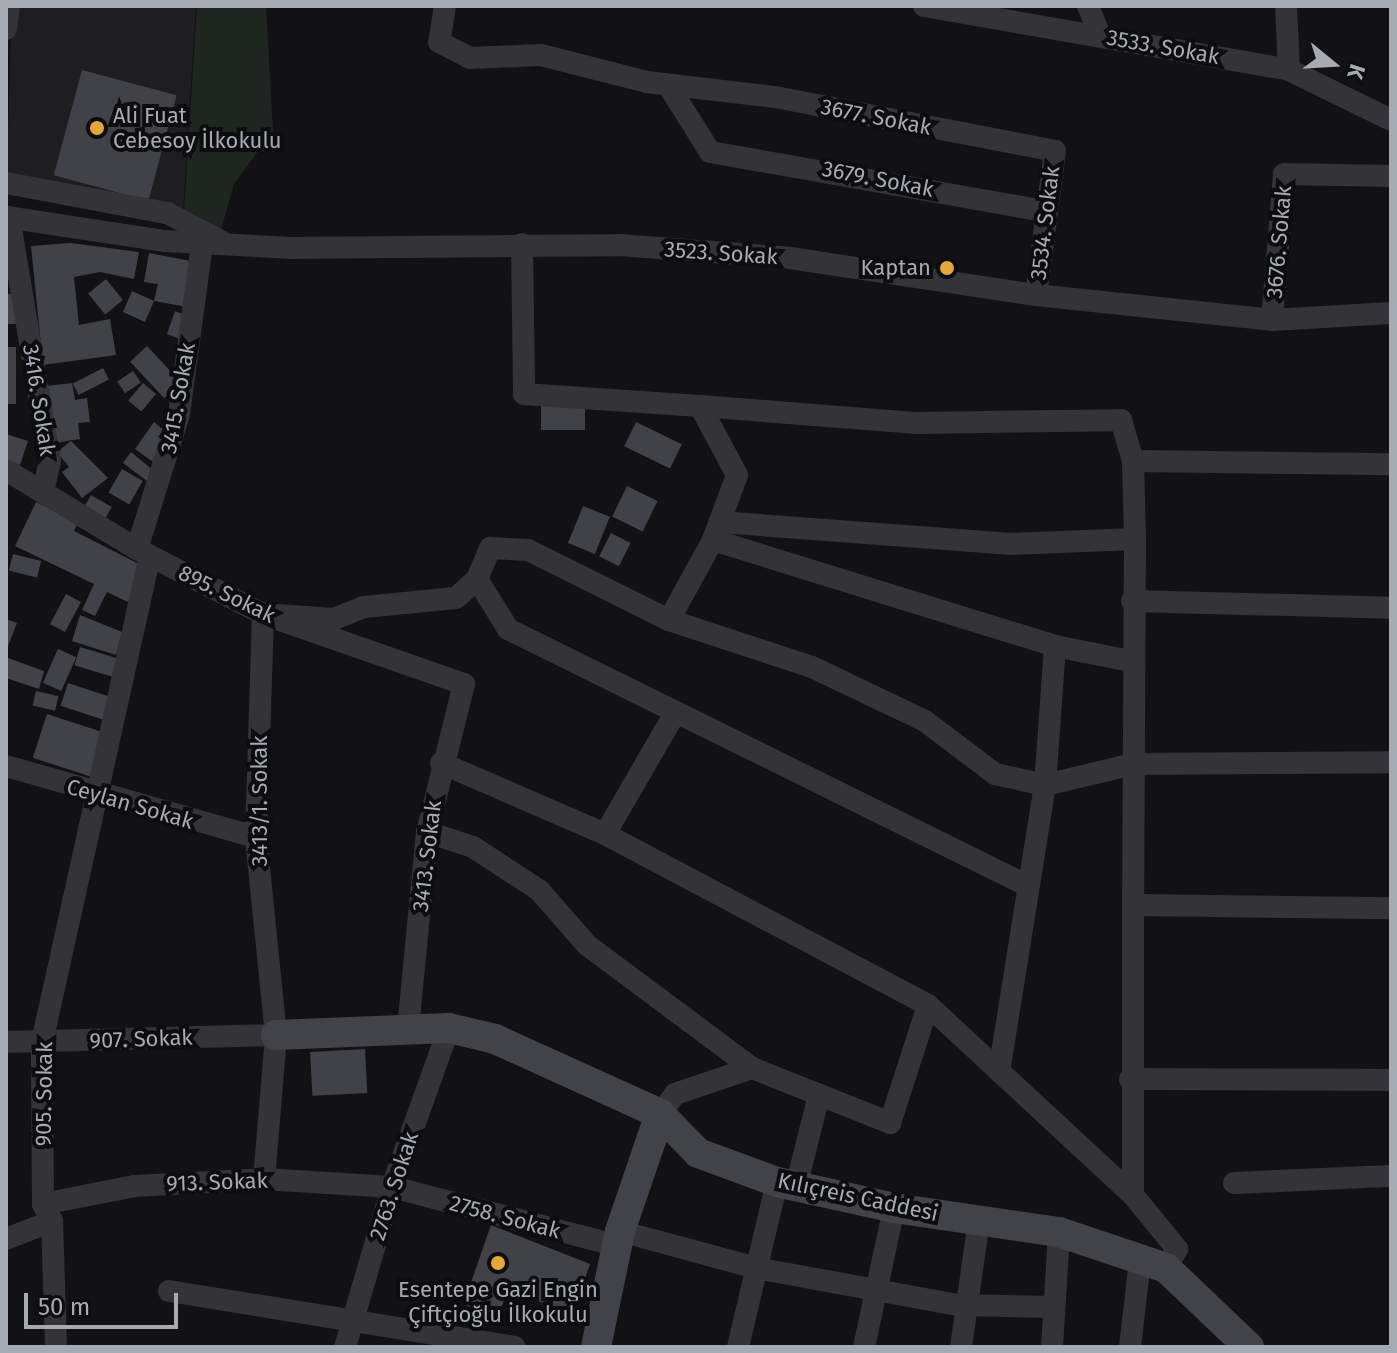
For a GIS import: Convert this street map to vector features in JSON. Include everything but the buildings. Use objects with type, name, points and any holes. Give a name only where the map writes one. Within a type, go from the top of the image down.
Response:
[{"type":"street","points":[[6,29],[9,6]]},
{"type":"street","name":"3533. Sokak","points":[[924,6],[1289,70],[1386,110]]},
{"type":"street","points":[[1088,6],[1100,36]]},
{"type":"street","points":[[1286,6],[1289,70]]},
{"type":"street","name":"3677. Sokak","points":[[444,10],[439,42],[470,58],[541,55],[668,85],[697,86],[1055,151]]},
{"type":"street","name":"3679. Sokak","points":[[668,85],[710,152],[1046,211]]},
{"type":"street","name":"3534. Sokak","points":[[1036,295],[1055,151]]},
{"type":"street","name":"3676. Sokak","points":[[1272,320],[1284,174],[1391,176]]},
{"type":"street","points":[[6,183],[167,213],[225,245]]},
{"type":"street","name":"3523. Sokak","points":[[8,217],[225,245],[418,250],[522,244],[790,258],[1036,295],[1272,320],[1391,313]]},
{"type":"street","name":"3416. Sokak","points":[[8,217],[50,461],[44,488]]},
{"type":"street","name":"3415. Sokak","points":[[98,797],[143,553],[179,414],[202,243]]},
{"type":"street","points":[[522,244],[524,394],[917,423],[1121,420],[1133,461],[1135,539],[1131,661],[1134,764],[1130,1079],[1133,1195]]},
{"type":"street","points":[[669,620],[716,531],[737,475],[700,406]]},
{"type":"street","points":[[1133,461],[1391,464]]},
{"type":"street","name":"895. Sokak","points":[[6,470],[44,488],[143,553],[263,614],[464,684]]},
{"type":"street","points":[[716,531],[1012,544],[1135,539]]},
{"type":"street","points":[[716,531],[1055,646],[1131,661]]},
{"type":"street","points":[[263,614],[334,619],[364,607],[456,598],[477,579],[490,548],[528,550],[669,620],[812,667],[925,721],[995,774],[1045,785],[1134,764],[1391,762]]},
{"type":"street","points":[[477,579],[508,629],[674,715],[1026,885]]},
{"type":"street","points":[[1132,601],[1391,608]]},
{"type":"street","name":"3413/1. Sokak","points":[[263,614],[256,837],[276,1035],[264,1179]]},
{"type":"street","points":[[999,1071],[1026,885],[1045,785],[1055,646]]},
{"type":"street","name":"3413. Sokak","points":[[408,1030],[427,832],[441,763],[464,684]]},
{"type":"street","points":[[605,834],[674,715]]},
{"type":"street","points":[[441,763],[605,834],[928,1005],[1133,1195],[1177,1249],[1153,1264],[1130,1347]]},
{"type":"street","name":"Ceylan Sokak","points":[[6,766],[98,797],[256,837]]},
{"type":"street","name":"905. Sokak","points":[[56,1347],[42,1042],[98,797]]},
{"type":"street","points":[[427,832],[473,847],[539,890],[587,945],[752,1068],[890,1123],[928,1005]]},
{"type":"street","points":[[1133,905],[1391,908]]},
{"type":"street","name":"Kılıçreis Caddesi","points":[[276,1035],[449,1028],[495,1039],[660,1114],[698,1153],[786,1185],[894,1208],[1059,1232],[1153,1264],[1249,1347]]},
{"type":"street","name":"2763. Sokak","points":[[345,1347],[392,1187],[449,1028]]},
{"type":"street","name":"907. Sokak","points":[[6,1042],[276,1035]]},
{"type":"street","points":[[596,1347],[619,1238],[660,1114],[675,1094],[752,1068]]},
{"type":"street","points":[[1130,1079],[1391,1080]]},
{"type":"street","points":[[738,1347],[756,1268],[819,1095]]},
{"type":"street","points":[[1234,1183],[1391,1176]]},
{"type":"street","name":"913. Sokak","points":[[6,1239],[48,1212],[135,1186],[264,1179],[392,1187]]},
{"type":"street","name":"2758. Sokak","points":[[392,1187],[756,1268],[876,1290],[968,1305],[1054,1307]]},
{"type":"street","points":[[864,1347],[894,1208]]},
{"type":"street","points":[[961,1347],[979,1221]]},
{"type":"street","points":[[1052,1347],[1059,1232]]},
{"type":"street","points":[[169,1291],[354,1318],[514,1347]]},
{"type":"shaded area","name":"Ali Fuat Cebesoy İlkokulu","points":[[12,6],[196,6],[182,228],[6,190]]},
{"type":"shaded area","points":[[197,6],[266,6],[273,131],[234,184],[220,233],[183,226]]},
{"type":"place","name":"Ali Fuat Cebesoy İlkokulu","points":[[97,128]]},
{"type":"place","name":"Kaptan","points":[[947,268]]},
{"type":"place","name":"Esentepe Gazi Engin Çiftçioğlu İlkokulu","points":[[498,1263]]}]
